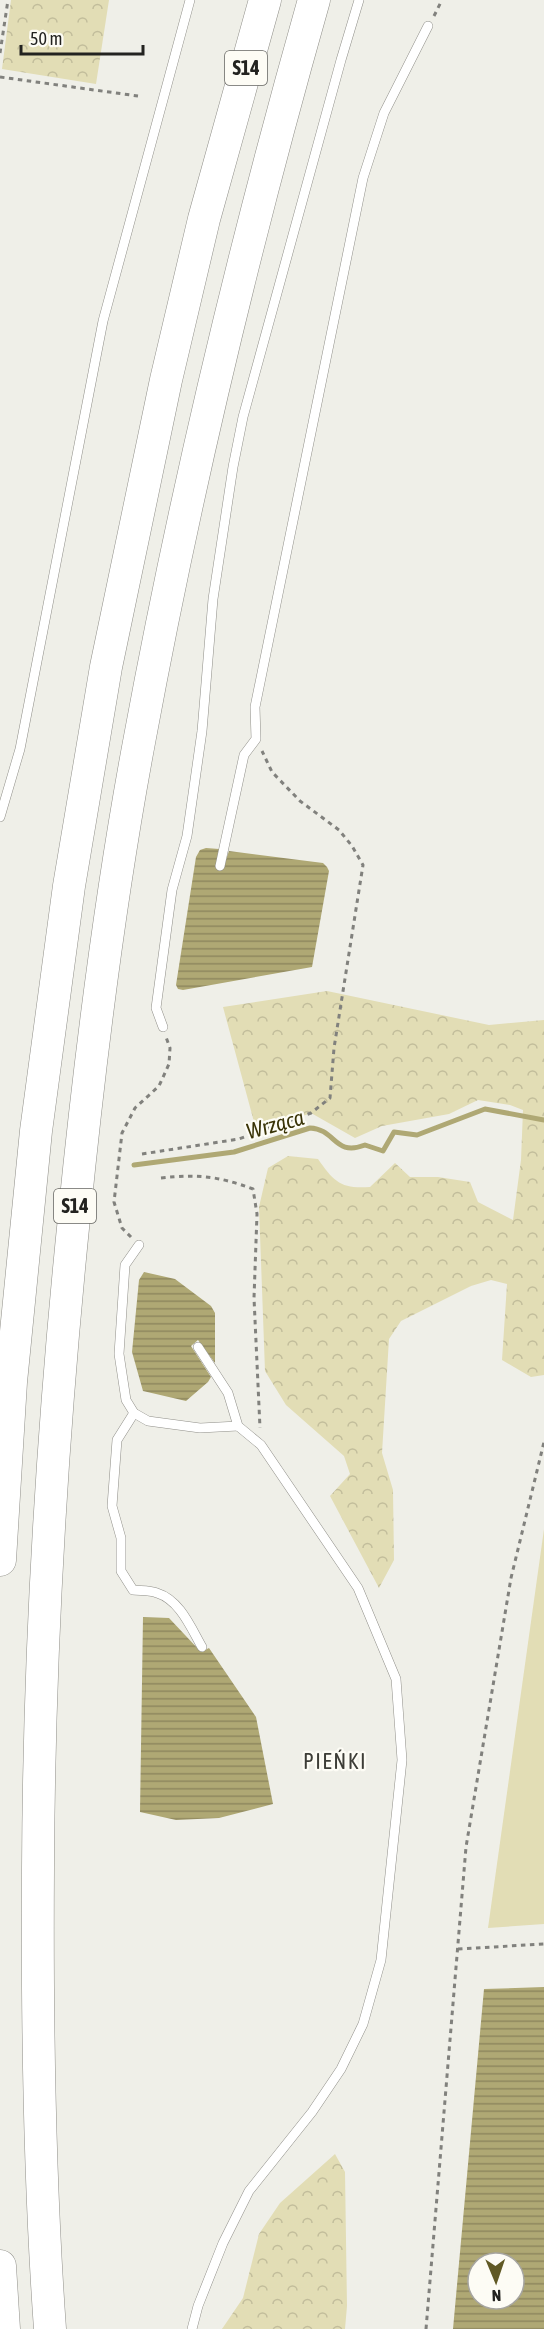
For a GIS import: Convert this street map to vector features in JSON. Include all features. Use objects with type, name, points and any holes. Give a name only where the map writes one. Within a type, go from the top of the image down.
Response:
[{"type":"highway","name":"S14","points":[[0,1560],[11,1382],[36,1131],[69,886],[106,667],[166,380],[207,208],[265,0]]},
{"type":"highway","name":"S14","points":[[50,2329],[40,2144],[37,1980],[38,1757],[47,1546],[58,1381],[83,1129],[114,902],[139,742],[178,546],[228,321],[279,121],[314,0]]},
{"type":"highway","points":[[0,2266],[4,2329]]},
{"type":"lane","points":[[0,817],[20,749],[103,321],[190,0]]},
{"type":"lane","points":[[163,1027],[156,1008],[172,890],[188,836],[202,731],[213,599],[233,468],[243,417],[359,0]]},
{"type":"lane","points":[[220,866],[244,754],[256,739],[255,707],[363,178],[384,113],[428,26]]},
{"type":"lane","points":[[139,1245],[125,1265],[119,1354],[126,1400],[134,1413],[148,1421],[200,1428],[238,1426]]},
{"type":"lane","points":[[192,2329],[198,2306],[219,2254],[249,2191],[312,2112],[341,2069],[363,2024],[381,1960],[402,1760],[396,1679],[358,1588],[264,1449],[238,1426],[228,1393],[198,1347]]},
{"type":"lane","points":[[134,1413],[117,1440],[116,1451],[112,1506],[121,1538],[121,1571],[133,1590],[157,1593],[171,1600],[179,1608],[202,1647]]},
{"type":"path","points":[[0,53],[8,0]]},
{"type":"path","points":[[428,26],[442,0]]},
{"type":"path","points":[[0,78],[138,96]]},
{"type":"path","points":[[142,1154],[239,1139],[311,1113],[330,1098],[334,1048],[363,865],[339,830],[300,801],[272,772],[256,739]]},
{"type":"path","points":[[139,1245],[122,1228],[114,1202],[122,1133],[135,1107],[159,1086],[169,1064],[170,1048],[163,1027]]},
{"type":"path","points":[[161,1178],[196,1175],[228,1179],[254,1189],[257,1214],[254,1298],[258,1416],[264,1449]]},
{"type":"path","points":[[426,2329],[466,1848],[511,1578],[544,1442]]},
{"type":"path","points":[[458,1949],[544,1944]]},
{"type":"green space","points":[[11,0],[109,0],[96,84],[2,69]]},
{"type":"green space","points":[[327,991],[489,1025],[544,1020],[544,1375],[531,1377],[502,1360],[507,1284],[491,1280],[471,1286],[401,1321],[389,1339],[382,1453],[393,1490],[394,1560],[379,1588],[330,1496],[350,1474],[344,1456],[286,1405],[265,1371],[259,1207],[268,1168],[288,1156],[318,1159],[339,1182],[352,1187],[370,1187],[395,1163],[410,1177],[438,1177],[470,1182],[478,1202],[513,1220],[521,1160],[523,1110],[510,1105],[478,1100],[449,1114],[382,1126],[355,1138],[311,1113],[257,1133],[223,1007]]},
{"type":"green space","points":[[544,1529],[544,1924],[488,1928]]},
{"type":"green space","points":[[335,2154],[345,2172],[347,2306],[345,2329],[222,2329],[243,2298],[259,2234],[280,2203]]},
{"type":"shaded area","points":[[219,849],[217,867],[223,868],[229,851],[323,863],[327,867],[329,871],[312,967],[178,989],[176,985],[196,857],[200,850]]},
{"type":"shaded area","points":[[144,1272],[175,1279],[211,1306],[215,1313],[215,1363],[198,1340],[191,1346],[211,1377],[186,1401],[143,1391],[132,1352],[139,1280]]},
{"type":"shaded area","points":[[143,1617],[169,1618],[201,1652],[209,1648],[256,1717],[273,1804],[219,1818],[176,1820],[140,1812]]},
{"type":"shaded area","points":[[544,1987],[544,2329],[453,2329],[484,1989]]},
{"type":"waterway","name":"Wrząca","points":[[134,1165],[234,1152],[310,1128],[325,1133],[347,1148],[365,1145],[383,1151],[394,1132],[417,1135],[485,1109],[544,1120]]},
{"type":"district","name":"PIEŃKI","points":[[335,1761]]}]
